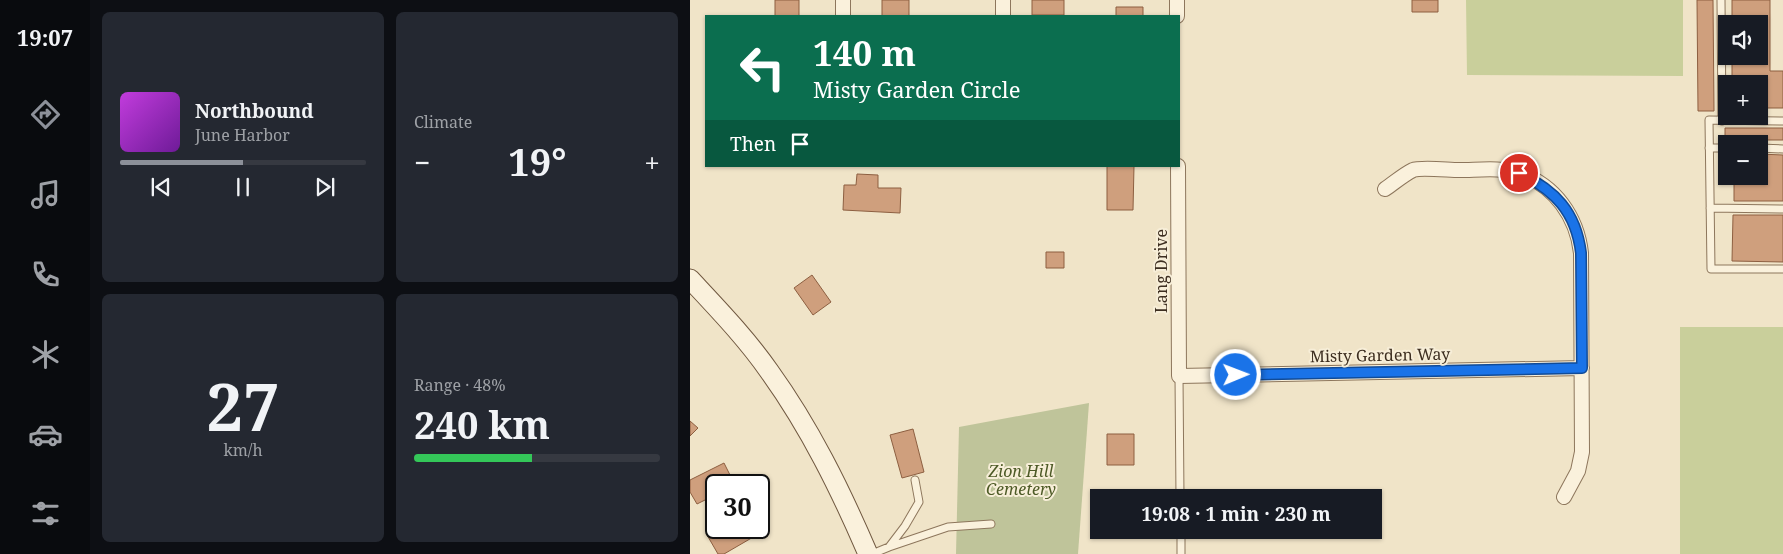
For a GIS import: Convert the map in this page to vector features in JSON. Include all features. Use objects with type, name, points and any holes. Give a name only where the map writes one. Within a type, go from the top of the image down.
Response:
[{"type":"main road","points":[[690,279],[733,325],[768,369],[797,411],[827,464],[868,554]]},
{"type":"street","points":[[843,0],[843,15]]},
{"type":"street","points":[[1003,0],[1003,15]]},
{"type":"street","points":[[1177,0],[1177,15]]},
{"type":"street","name":"Lang Drive","points":[[1178,167],[1178,376]]},
{"type":"street","points":[[1384,189],[1415,170],[1500,170],[1519,173],[1537,182],[1552,193],[1565,207],[1573,220],[1579,237],[1581,253],[1582,452],[1578,471],[1564,497]]},
{"type":"street","name":"Misty Garden Way","points":[[1178,376],[1582,368]]},
{"type":"lane","points":[[1721,0],[1722,75]]},
{"type":"lane","points":[[1718,121],[1709,120],[1711,269],[1783,269]]},
{"type":"lane","points":[[1768,121],[1783,121]]},
{"type":"lane","points":[[1710,148],[1718,148]]},
{"type":"lane","points":[[1768,148],[1783,148]]},
{"type":"lane","points":[[1710,208],[1783,208]]},
{"type":"lane","points":[[1178,376],[1180,489]]},
{"type":"lane","points":[[889,547],[905,526],[919,502],[914,480]]},
{"type":"lane","points":[[872,554],[948,527],[991,524]]},
{"type":"lane","points":[[1181,539],[1181,554]]},
{"type":"green space","points":[[1466,0],[1683,0],[1683,76],[1467,75]]},
{"type":"green space","points":[[1680,327],[1783,327],[1783,554],[1680,554]]},
{"type":"green space","name":"Zion Hill Cemetery","points":[[1089,403],[1078,554],[956,554],[959,427]]},
{"type":"building","points":[[775,0],[799,0],[799,15],[775,15]]},
{"type":"building","points":[[882,0],[909,0],[909,15],[882,15]]},
{"type":"building","points":[[1032,0],[1064,0],[1064,15],[1032,15]]},
{"type":"building","points":[[1412,0],[1438,0],[1438,12],[1412,12]]},
{"type":"building","points":[[1697,0],[1713,0],[1714,111],[1698,111]]},
{"type":"building","points":[[1732,0],[1770,0],[1770,71],[1783,71],[1783,108],[1768,108],[1768,75],[1732,75],[1732,65],[1768,65],[1768,15],[1732,15]]},
{"type":"building","points":[[1116,7],[1143,7],[1143,15],[1116,15]]},
{"type":"building","points":[[1725,128],[1783,128],[1783,140],[1768,140],[1768,135],[1725,135]]},
{"type":"building","points":[[1768,154],[1783,155],[1783,201],[1734,201],[1734,185],[1768,185]]},
{"type":"building","points":[[1107,167],[1134,167],[1133,210],[1107,210]]},
{"type":"building","points":[[857,174],[878,175],[878,188],[901,188],[900,213],[843,210],[844,185],[856,185]]},
{"type":"building","points":[[1733,215],[1783,215],[1783,262],[1732,261]]},
{"type":"building","points":[[1046,252],[1064,252],[1064,268],[1046,268]]},
{"type":"building","points":[[812,275],[831,302],[813,315],[794,288]]},
{"type":"building","points":[[690,421],[698,428],[690,436]]},
{"type":"building","points":[[913,429],[924,472],[902,478],[890,435]]},
{"type":"building","points":[[1107,434],[1134,434],[1134,465],[1107,465]]},
{"type":"building","points":[[724,463],[730,474],[705,474],[705,500],[697,504],[690,492],[690,480]]},
{"type":"building","points":[[709,539],[750,539],[724,554],[718,554]]},
{"type":"route","points":[[1236,375],[1582,368],[1581,253],[1579,237],[1573,220],[1565,207],[1552,193],[1537,182],[1519,173]]}]
